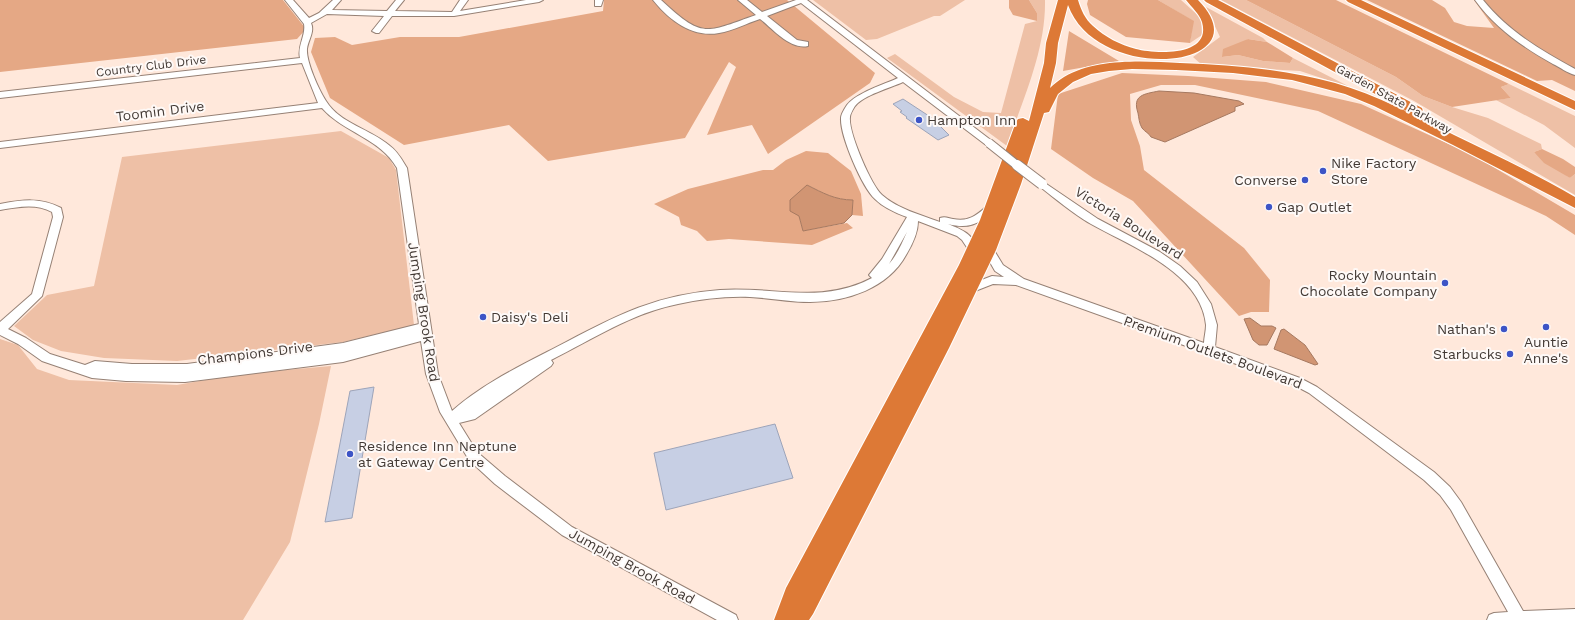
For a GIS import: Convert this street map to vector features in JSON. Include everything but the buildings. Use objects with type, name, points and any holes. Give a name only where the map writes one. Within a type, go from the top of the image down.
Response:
[{"type":"highway","points":[[795,620],[806,607],[925,380],[970,289],[993,204],[1021,128],[1042,62],[1050,22],[1052,0]]},
{"type":"highway","points":[[1014,184],[1036,118],[1050,63],[1052,43],[1064,0]]},
{"type":"highway","points":[[1072,0],[1079,18],[1089,30],[1101,39],[1132,52],[1147,55],[1170,56],[1184,54],[1195,50],[1203,44],[1208,36],[1210,28],[1204,11],[1192,0]]},
{"type":"highway","name":"Garden State Parkway","points":[[1210,0],[1407,105],[1575,203]]},
{"type":"highway","points":[[1352,0],[1575,106]]},
{"type":"highway","points":[[1362,0],[1391,18]]},
{"type":"highway","points":[[1042,62],[1052,43]]},
{"type":"highway","points":[[784,620],[793,594],[938,323],[981,249],[1030,156],[1047,102],[1060,85],[1070,79],[1092,71],[1116,66],[1143,65],[1261,72],[1293,76],[1337,88],[1384,106],[1553,190]]},
{"type":"street","points":[[289,0],[307,22],[327,12],[337,0]]},
{"type":"street","points":[[376,31],[400,0]]},
{"type":"street","points":[[454,14],[464,0]]},
{"type":"street","points":[[327,12],[454,14],[538,0]]},
{"type":"street","points":[[657,0],[681,22],[693,30],[708,33],[719,31],[802,0]]},
{"type":"street","points":[[742,0],[794,42],[805,44]]},
{"type":"street","name":"Victoria Boulevard","points":[[802,0],[1083,214],[1159,256],[1185,277],[1200,296],[1210,315],[1212,331],[1209,350]]},
{"type":"street","points":[[1479,0],[1493,18],[1509,32],[1534,50],[1575,72]]},
{"type":"street","name":"Jumping Brook Road","points":[[307,22],[309,27],[303,48],[305,60],[317,93],[324,105],[348,126],[386,147],[399,160],[405,182],[425,331],[434,381],[451,420],[467,448],[477,460],[500,480],[555,522],[611,555],[731,620]]},
{"type":"street","name":"Country Club Drive","points":[[0,95],[305,60]]},
{"type":"street","points":[[905,78],[867,94],[856,101],[847,111],[845,125],[863,176],[870,188],[879,198],[889,205],[913,216],[968,224],[979,219],[993,204]]},
{"type":"street","name":"Toomin Drive","points":[[0,145],[324,105]]},
{"type":"street","points":[[0,208],[34,202],[48,204],[57,210],[58,216],[37,296],[0,330]]},
{"type":"street","points":[[451,420],[471,415],[542,367],[568,346],[604,326],[630,314],[678,300],[718,294],[744,293],[802,298],[823,297],[842,294],[876,281],[895,265],[902,254],[914,229],[913,216]]},
{"type":"street","name":"Premium Outlets Boulevard","points":[[913,216],[961,233],[981,249],[999,268],[1020,282],[1307,386],[1438,484],[1445,491],[1456,506],[1519,618]]},
{"type":"street","name":"Premium Outlets Boulevard","points":[[970,289],[992,280],[1020,282]]},
{"type":"street","name":"Champions Drive","points":[[0,330],[22,341],[46,358],[92,373],[126,376],[185,377],[351,350],[425,331]]},
{"type":"street","points":[[1494,620],[1575,616]]},
{"type":"shaded area","points":[[0,0],[283,0],[306,29],[297,39],[0,72]]},
{"type":"shaded area","points":[[604,0],[787,0],[875,73],[870,83],[768,154],[752,125],[707,135],[736,67],[729,62],[685,138],[548,161],[509,125],[404,145],[330,98],[311,52],[315,38],[335,37],[352,45],[400,37],[459,37],[603,11]]},
{"type":"shaded area","points":[[813,0],[965,0],[940,16],[934,16],[877,39],[866,40]]},
{"type":"shaded area","points":[[1009,0],[1029,0],[1037,13],[1037,21],[1013,15],[1009,8]]},
{"type":"shaded area","points":[[1029,0],[1045,0],[1042,37],[1038,56],[1007,146],[887,58],[895,54],[954,97],[983,112],[1001,113],[1025,24],[1037,21],[1037,13]]},
{"type":"shaded area","points":[[1088,0],[1158,0],[1194,21],[1190,43],[1126,37],[1090,15],[1087,4]]},
{"type":"shaded area","points":[[1158,0],[1181,0],[1201,18],[1202,35],[1190,43],[1193,21]]},
{"type":"shaded area","points":[[1221,0],[1246,0],[1396,77],[1423,96],[1488,118],[1541,144],[1542,149],[1534,152],[1570,178],[1575,174],[1575,195],[1414,101]]},
{"type":"shaded area","points":[[1246,0],[1336,0],[1509,84],[1501,87],[1511,98],[1452,107],[1423,96],[1396,77]]},
{"type":"shaded area","points":[[1367,0],[1432,0],[1445,8],[1454,22],[1467,26],[1494,28],[1474,0],[1575,0],[1575,91],[1552,80],[1537,81]]},
{"type":"shaded area","points":[[1206,7],[1263,38],[1267,42],[1248,39],[1222,57],[1238,55],[1263,61],[1290,63],[1293,58],[1352,88],[1300,71],[1202,65],[1193,57],[1220,37]]},
{"type":"shaded area","points":[[1069,31],[1119,61],[1063,71]]},
{"type":"shaded area","points":[[1248,39],[1267,42],[1293,58],[1290,63],[1263,61],[1238,55],[1222,57],[1223,49]]},
{"type":"shaded area","points":[[1122,73],[1266,82],[1361,104],[1473,155],[1575,215],[1575,235],[1546,216],[1318,111],[1195,85],[1161,85],[1130,94],[1131,120],[1140,146],[1144,170],[1244,248],[1270,280],[1269,312],[1251,312],[1239,316],[1133,201],[1093,178],[1051,149],[1058,94]]},
{"type":"shaded area","points":[[1509,84],[1575,116],[1575,148],[1544,125],[1496,100],[1511,98],[1501,87]]},
{"type":"shaded area","points":[[1159,91],[1194,93],[1239,101],[1244,104],[1235,107],[1235,111],[1165,142],[1151,137],[1142,128],[1137,107],[1138,99],[1141,96]]},
{"type":"shaded area","points":[[341,131],[389,158],[396,170],[414,325],[343,342],[177,361],[104,358],[61,351],[33,340],[14,326],[47,295],[94,286],[122,157]]},
{"type":"shaded area","points":[[1542,149],[1563,159],[1575,167],[1575,174],[1570,178],[1544,163],[1534,152]]},
{"type":"shaded area","points":[[806,151],[828,153],[851,171],[861,194],[863,216],[852,215],[853,200],[835,197],[807,185],[799,216],[803,231],[847,223],[853,228],[812,245],[729,239],[707,241],[697,231],[681,225],[679,217],[654,204],[688,189],[763,170],[773,170],[786,160]]},
{"type":"shaded area","points":[[807,185],[835,197],[853,200],[852,215],[844,223],[803,231],[799,216],[790,211],[790,200]]},
{"type":"shaded area","points":[[1250,318],[1261,326],[1272,326],[1276,328],[1267,345],[1259,345],[1253,340],[1244,319]]},
{"type":"shaded area","points":[[1284,329],[1305,345],[1318,364],[1315,365],[1274,349],[1281,330]]},
{"type":"shaded area","points":[[0,339],[18,345],[37,369],[69,380],[177,385],[239,374],[331,366],[319,424],[290,542],[243,620],[0,620]]},
{"type":"place","name":"Hampton Inn","points":[[919,120]]},
{"type":"place","name":"Nike Factory Store","points":[[1323,171]]},
{"type":"place","name":"Converse","points":[[1305,180]]},
{"type":"place","name":"Gap Outlet","points":[[1269,207]]},
{"type":"place","name":"Rocky Mountain Chocolate Company","points":[[1445,283]]},
{"type":"place","name":"Daisy's Deli","points":[[483,317]]},
{"type":"place","name":"Auntie Anne's","points":[[1546,327]]},
{"type":"place","name":"Nathan's","points":[[1504,329]]},
{"type":"place","name":"Starbucks","points":[[1510,354]]},
{"type":"place","name":"Residence Inn Neptune at Gateway Centre","points":[[350,454]]}]
